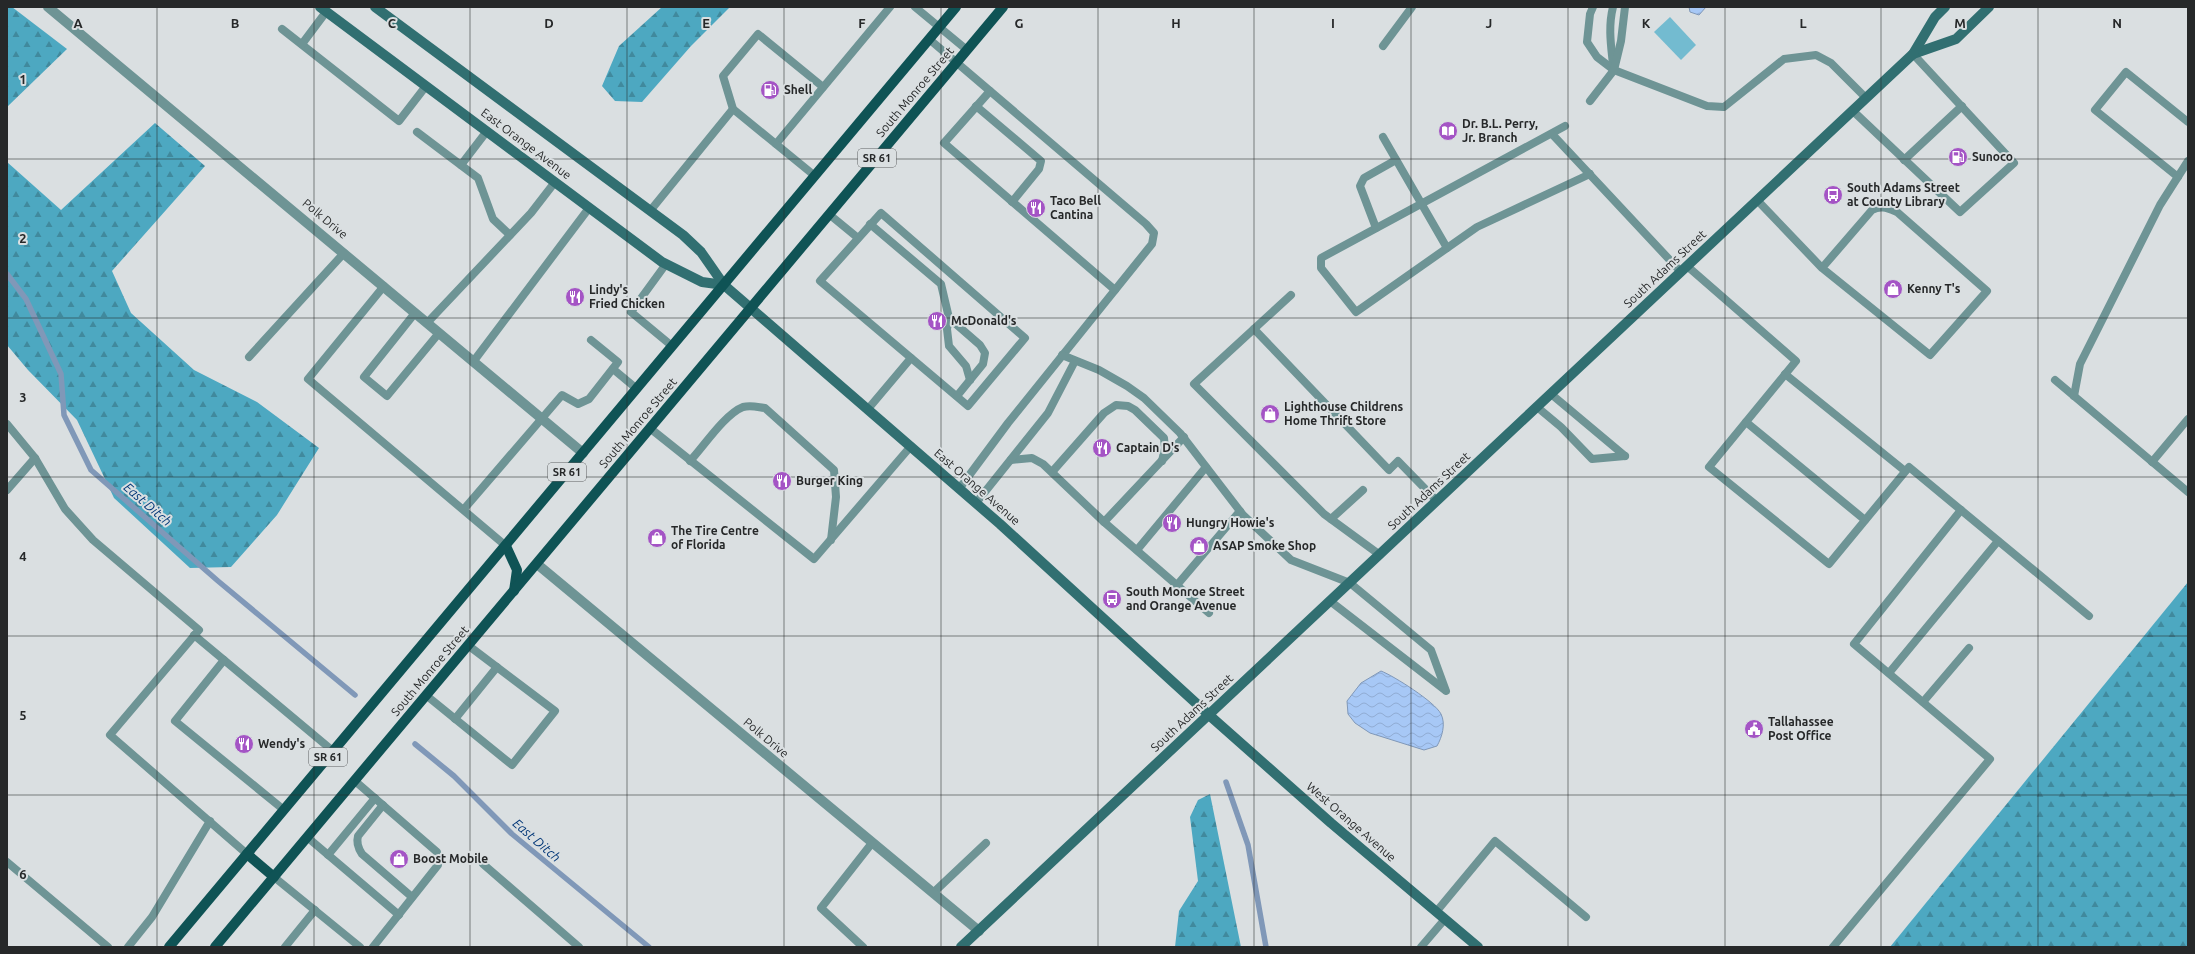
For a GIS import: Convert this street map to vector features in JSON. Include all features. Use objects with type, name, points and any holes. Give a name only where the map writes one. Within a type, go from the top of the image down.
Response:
[{"type":"main road","name":"East Orange Avenue","points":[[375,7],[682,235],[701,252],[724,284],[976,503],[1144,653],[1209,715]]},
{"type":"main road","name":"South Monroe Street","points":[[169,947],[956,7]]},
{"type":"main road","name":"South Monroe Street","points":[[215,947],[651,429],[1003,7]]},
{"type":"main road","name":"South Adams Street","points":[[961,947],[1913,54],[1935,17],[1945,7]]},
{"type":"main road","name":"South Adams Street","points":[[1913,54],[1956,39],[1989,7]]},
{"type":"main road","name":"East Orange Avenue","points":[[323,9],[666,264],[702,282],[724,284]]},
{"type":"main road","points":[[506,546],[517,570],[514,592]]},
{"type":"main road","name":"West Orange Avenue","points":[[1209,715],[1478,947]]},
{"type":"main road","points":[[247,854],[274,876]]},
{"type":"street","name":"Polk Drive","points":[[48,7],[583,453]]},
{"type":"street","name":"Polk Drive","points":[[537,564],[979,931]]},
{"type":"lane","points":[[776,144],[890,7]]},
{"type":"lane","points":[[915,7],[967,50]]},
{"type":"lane","points":[[1383,46],[1412,7]]},
{"type":"lane","points":[[1593,7],[1590,14],[1587,42],[1597,58],[1614,70],[1707,106],[1724,106],[1784,59],[1816,55],[1831,63],[1866,98]]},
{"type":"lane","points":[[1613,7],[1610,21],[1610,37],[1614,70]]},
{"type":"lane","points":[[1590,101],[1614,70],[1621,41],[1625,7]]},
{"type":"lane","points":[[302,44],[323,9]]},
{"type":"lane","points":[[282,28],[398,121],[426,86]]},
{"type":"lane","points":[[815,176],[733,109],[723,76],[758,34],[823,87]]},
{"type":"lane","points":[[929,39],[1146,224],[1154,233],[1152,244],[1008,423],[959,489]]},
{"type":"lane","points":[[1852,111],[1960,212],[2014,163],[1913,54]]},
{"type":"lane","points":[[2178,177],[2095,110],[2126,72],[2188,122]]},
{"type":"lane","points":[[990,91],[944,143],[1115,290]]},
{"type":"lane","points":[[976,106],[1040,161],[1039,169],[1012,202]]},
{"type":"lane","points":[[1904,160],[1962,106]]},
{"type":"lane","points":[[650,211],[733,109]]},
{"type":"lane","points":[[1566,126],[1321,258],[1321,268],[1356,312],[1477,227],[1590,174]]},
{"type":"lane","points":[[461,165],[487,131]]},
{"type":"lane","points":[[417,132],[478,178],[493,219],[510,236]]},
{"type":"lane","points":[[1552,134],[1684,269],[1796,361],[1709,467],[1829,564],[1907,469]]},
{"type":"lane","points":[[1383,137],[1447,248]]},
{"type":"lane","points":[[1376,228],[1360,186],[1364,178],[1396,160]]},
{"type":"lane","points":[[2074,396],[2080,364],[2160,205],[2188,161]]},
{"type":"lane","points":[[427,322],[531,213],[554,182]]},
{"type":"lane","points":[[1757,200],[1822,268],[1930,355],[1987,291],[1897,212],[1886,207],[1878,206],[1872,210],[1822,268]]},
{"type":"lane","points":[[473,362],[589,208]]},
{"type":"lane","points":[[881,213],[1025,338],[968,406],[820,281],[870,224],[881,213]]},
{"type":"lane","points":[[830,215],[858,238]]},
{"type":"lane","points":[[870,224],[941,284],[949,318],[947,329],[949,346],[966,366],[970,380]]},
{"type":"lane","points":[[249,357],[344,253]]},
{"type":"lane","points":[[666,264],[632,312],[672,346]]},
{"type":"lane","points":[[384,286],[308,379],[464,509],[506,546]]},
{"type":"lane","points":[[1291,295],[1194,384],[1331,520],[1380,555]]},
{"type":"lane","points":[[415,313],[364,377],[387,396],[439,333]]},
{"type":"lane","points":[[949,318],[980,345],[985,353],[983,364],[957,396]]},
{"type":"lane","points":[[1254,329],[1389,470],[1398,461],[1437,501]]},
{"type":"lane","points":[[464,509],[562,395],[578,404],[589,399],[613,369],[618,362],[591,340]]},
{"type":"lane","points":[[1062,355],[1127,386],[1144,398],[1184,437],[1240,511],[1291,560],[1350,583],[1431,650],[1446,691],[1330,601]]},
{"type":"lane","points":[[868,409],[911,358]]},
{"type":"lane","points":[[976,503],[1048,413],[1075,360]]},
{"type":"lane","points":[[613,369],[637,389]]},
{"type":"lane","points":[[1785,374],[1961,510],[2088,616]]},
{"type":"lane","points":[[2055,380],[2188,492]]},
{"type":"lane","points":[[1537,407],[1561,427],[1592,459],[1625,456],[1551,394]]},
{"type":"lane","points":[[1052,472],[1104,413],[1116,405],[1128,406],[1135,410],[1164,438],[1165,448],[1162,460]]},
{"type":"lane","points":[[690,461],[730,415],[742,408],[752,406],[765,408],[834,470],[836,497],[831,540]]},
{"type":"lane","points":[[2152,462],[2188,419]]},
{"type":"lane","points":[[1746,422],[1865,520]]},
{"type":"lane","points":[[7,424],[35,458],[65,509],[93,540],[198,630],[110,735],[247,854]]},
{"type":"lane","points":[[651,429],[814,559],[911,446]]},
{"type":"lane","points":[[1104,522],[1184,437]]},
{"type":"lane","points":[[7,490],[35,458]]},
{"type":"lane","points":[[1011,460],[1032,458],[1043,464],[1104,522],[1209,613]]},
{"type":"lane","points":[[1137,550],[1206,467]]},
{"type":"lane","points":[[1331,520],[1363,490]]},
{"type":"lane","points":[[1833,947],[1990,759],[1854,644],[1961,510]]},
{"type":"lane","points":[[1177,585],[1240,511]]},
{"type":"lane","points":[[1889,673],[1998,541]]},
{"type":"lane","points":[[194,635],[333,751]]},
{"type":"lane","points":[[426,696],[512,765],[555,711],[469,646]]},
{"type":"lane","points":[[1923,702],[1969,648]]},
{"type":"lane","points":[[224,660],[175,721],[284,810]]},
{"type":"lane","points":[[455,719],[497,667]]},
{"type":"lane","points":[[355,781],[437,852],[438,865],[373,947]]},
{"type":"lane","points":[[328,855],[375,798]]},
{"type":"lane","points":[[383,805],[358,836],[356,842],[358,849],[412,897]]},
{"type":"lane","points":[[128,947],[152,917],[210,822]]},
{"type":"lane","points":[[307,837],[399,914]]},
{"type":"lane","points":[[1436,912],[1495,841],[1586,917]]},
{"type":"lane","points":[[863,947],[821,908],[872,843]]},
{"type":"lane","points":[[933,893],[986,843]]},
{"type":"lane","points":[[7,862],[108,947]]},
{"type":"lane","points":[[483,864],[579,947]]},
{"type":"lane","points":[[274,876],[360,947]]},
{"type":"lane","points":[[285,947],[315,910]]},
{"type":"lane","points":[[1421,947],[1445,919]]},
{"type":"shaded area","points":[[1670,17],[1696,45],[1681,60],[1654,32]]},
{"type":"green space","points":[[7,7],[12,7],[67,49],[7,107]]},
{"type":"green space","points":[[662,7],[730,7],[691,46],[642,102],[615,101],[602,86],[619,46]]},
{"type":"green space","points":[[155,123],[205,166],[112,271],[131,313],[194,370],[257,402],[319,448],[277,515],[231,567],[190,568],[114,498],[77,420],[28,370],[7,345],[7,162],[61,210]]},
{"type":"green space","points":[[2188,582],[2188,947],[1890,947]]},
{"type":"green space","points":[[1210,794],[1241,947],[1175,947],[1179,911],[1198,881],[1190,817],[1198,800]]},
{"type":"water","points":[[1689,7],[1706,7],[1699,15],[1690,12]]},
{"type":"water","points":[[1381,671],[1414,690],[1431,703],[1441,714],[1443,722],[1442,735],[1437,746],[1424,750],[1370,733],[1355,723],[1348,714],[1347,701],[1361,683]]},
{"type":"waterway","name":"East Ditch","points":[[7,274],[26,299],[61,374],[64,415],[91,470],[218,581],[355,695]]},
{"type":"waterway","name":"East Ditch","points":[[415,744],[454,776],[512,834],[649,947]]},
{"type":"waterway","points":[[1226,782],[1248,845],[1266,947]]},
{"type":"place","name":"Shell","points":[[770,90]]},
{"type":"place","name":"Dr. B.L. Perry, Jr. Branch","points":[[1448,131]]},
{"type":"place","name":"Sunoco","points":[[1958,157]]},
{"type":"place","name":"South Adams Street at County Library","points":[[1833,195]]},
{"type":"place","name":"Taco Bell Cantina","points":[[1036,208]]},
{"type":"place","name":"Kenny T's","points":[[1893,289]]},
{"type":"place","name":"Lindy's Fried Chicken","points":[[575,297]]},
{"type":"place","name":"McDonald's","points":[[937,321]]},
{"type":"place","name":"Lighthouse Childrens Home Thrift Store","points":[[1270,414]]},
{"type":"place","name":"Captain D's","points":[[1102,448]]},
{"type":"place","name":"Burger King","points":[[782,481]]},
{"type":"place","name":"Hungry Howie's","points":[[1172,523]]},
{"type":"place","name":"The Tire Centre of Florida","points":[[657,538]]},
{"type":"place","name":"ASAP Smoke Shop","points":[[1199,546]]},
{"type":"place","name":"South Monroe Street and Orange Avenue","points":[[1112,599]]},
{"type":"place","name":"Tallahassee Post Office","points":[[1754,729]]},
{"type":"place","name":"Wendy's","points":[[244,744]]},
{"type":"place","name":"Boost Mobile","points":[[399,859]]}]
